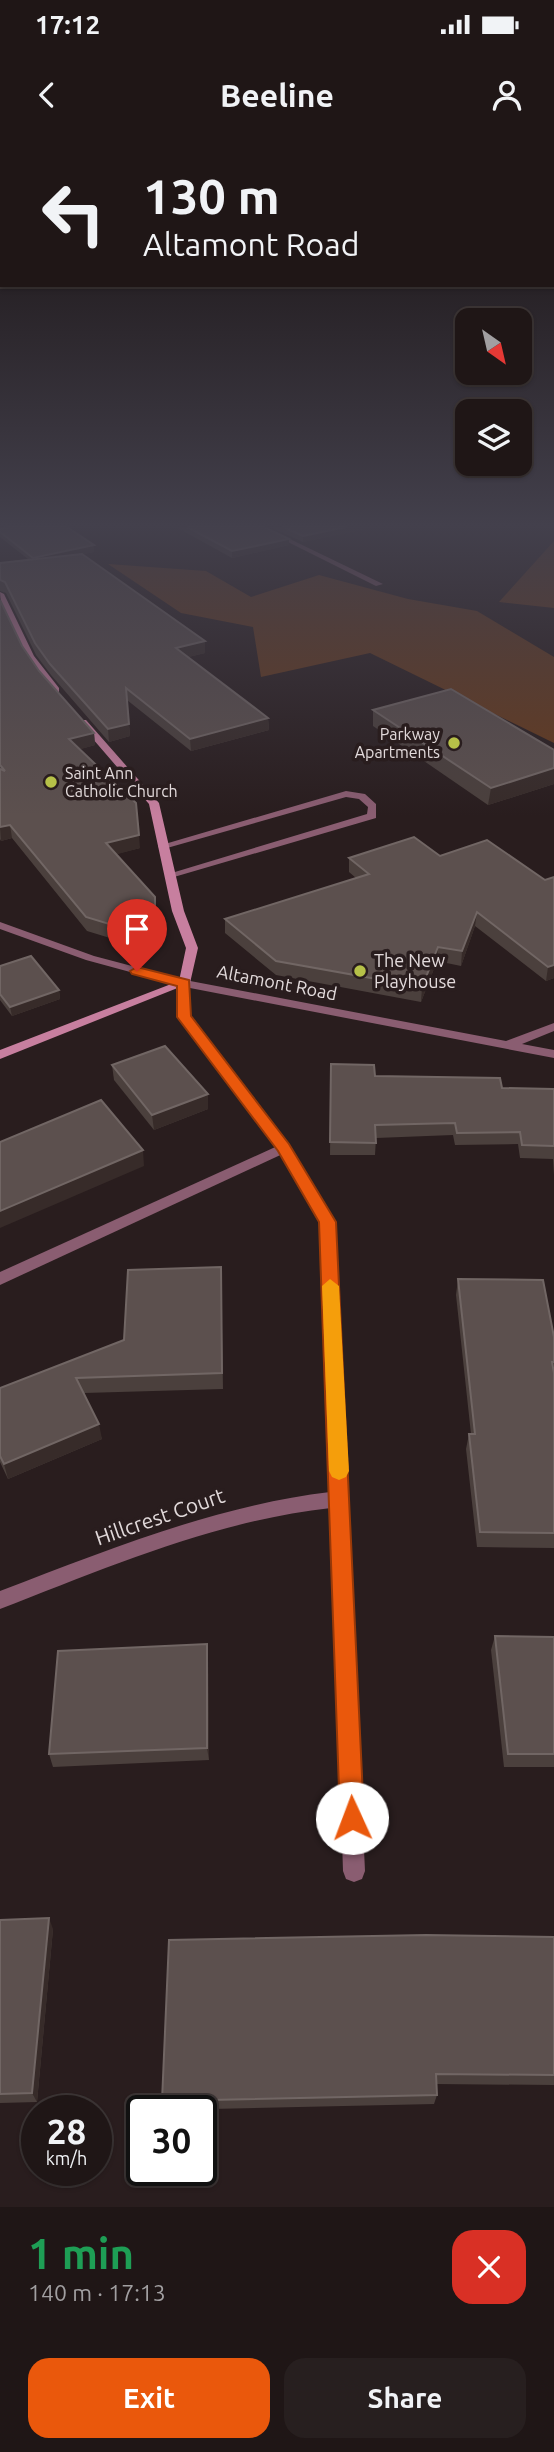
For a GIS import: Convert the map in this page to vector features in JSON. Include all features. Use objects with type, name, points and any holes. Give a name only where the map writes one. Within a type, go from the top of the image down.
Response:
[{"type":"street","points":[[14,623],[30,656],[64,700]]},
{"type":"street","points":[[73,710],[154,803],[177,911],[192,948],[184,983],[184,1017],[284,1148],[328,1222],[354,1871]]},
{"type":"street","points":[[163,846],[346,794],[362,796],[373,806],[372,816],[170,875]]},
{"type":"street","name":"Altamont Road","points":[[0,925],[90,958],[184,983],[554,1054]]},
{"type":"street","points":[[0,1055],[184,983]]},
{"type":"street","points":[[509,1045],[554,1027]]},
{"type":"street","points":[[0,1279],[284,1148]]},
{"type":"street","name":"Hillcrest Court","points":[[0,1600],[202,1523],[287,1503],[340,1499]]},
{"type":"shaded area","points":[[235,623],[498,623],[554,657],[554,743],[370,653],[261,677],[253,627]]},
{"type":"building","points":[[0,623],[11,623],[39,671],[94,733],[69,739],[136,803],[139,835],[106,843],[155,897],[155,938],[86,917],[10,825],[0,827],[0,769],[5,771],[0,765]]},
{"type":"building","points":[[25,623],[180,623],[205,641],[176,648],[268,718],[190,739],[126,688],[129,724],[108,729],[50,664]]},
{"type":"building","name":"Parkway Apartments","points":[[451,689],[554,750],[554,768],[491,788],[373,710]]},
{"type":"building","points":[[414,837],[440,856],[487,840],[545,880],[554,877],[554,965],[548,967],[477,912],[462,951],[438,947],[422,987],[276,961],[225,919],[369,874],[349,858]]},
{"type":"building","points":[[31,956],[59,990],[10,1007],[0,994],[0,966]]},
{"type":"building","points":[[165,1046],[208,1094],[152,1115],[112,1065]]},
{"type":"building","points":[[331,1064],[374,1065],[375,1076],[500,1078],[502,1088],[554,1089],[554,1146],[522,1145],[520,1132],[457,1133],[455,1123],[375,1125],[376,1143],[330,1142]]},
{"type":"building","points":[[101,1100],[143,1150],[0,1211],[0,1142]]},
{"type":"building","points":[[221,1267],[222,1373],[76,1378],[99,1424],[4,1464],[0,1456],[0,1388],[124,1340],[128,1270]]},
{"type":"building","points":[[458,1279],[543,1280],[554,1337],[554,1533],[480,1532],[469,1434],[475,1434]]},
{"type":"building","points":[[495,1636],[554,1637],[554,1754],[508,1754]]},
{"type":"building","points":[[207,1644],[207,1748],[49,1754],[58,1651]]},
{"type":"building","points":[[49,1918],[32,2093],[0,2094],[0,1920]]},
{"type":"building","points":[[426,1935],[554,1937],[554,2075],[436,2074],[437,2095],[217,2100],[217,2095],[162,2095],[169,1940]]},
{"type":"slow traffic","points":[[330,1286],[339,1471]]},
{"type":"place","name":"Parkway Apartments","points":[[454,743]]},
{"type":"place","name":"Saint Ann Catholic Church","points":[[51,782]]},
{"type":"place","name":"The New Playhouse","points":[[360,971]]},
{"type":"route","points":[[137,971],[184,983],[184,1017],[284,1148],[328,1222],[352,1818]]}]
